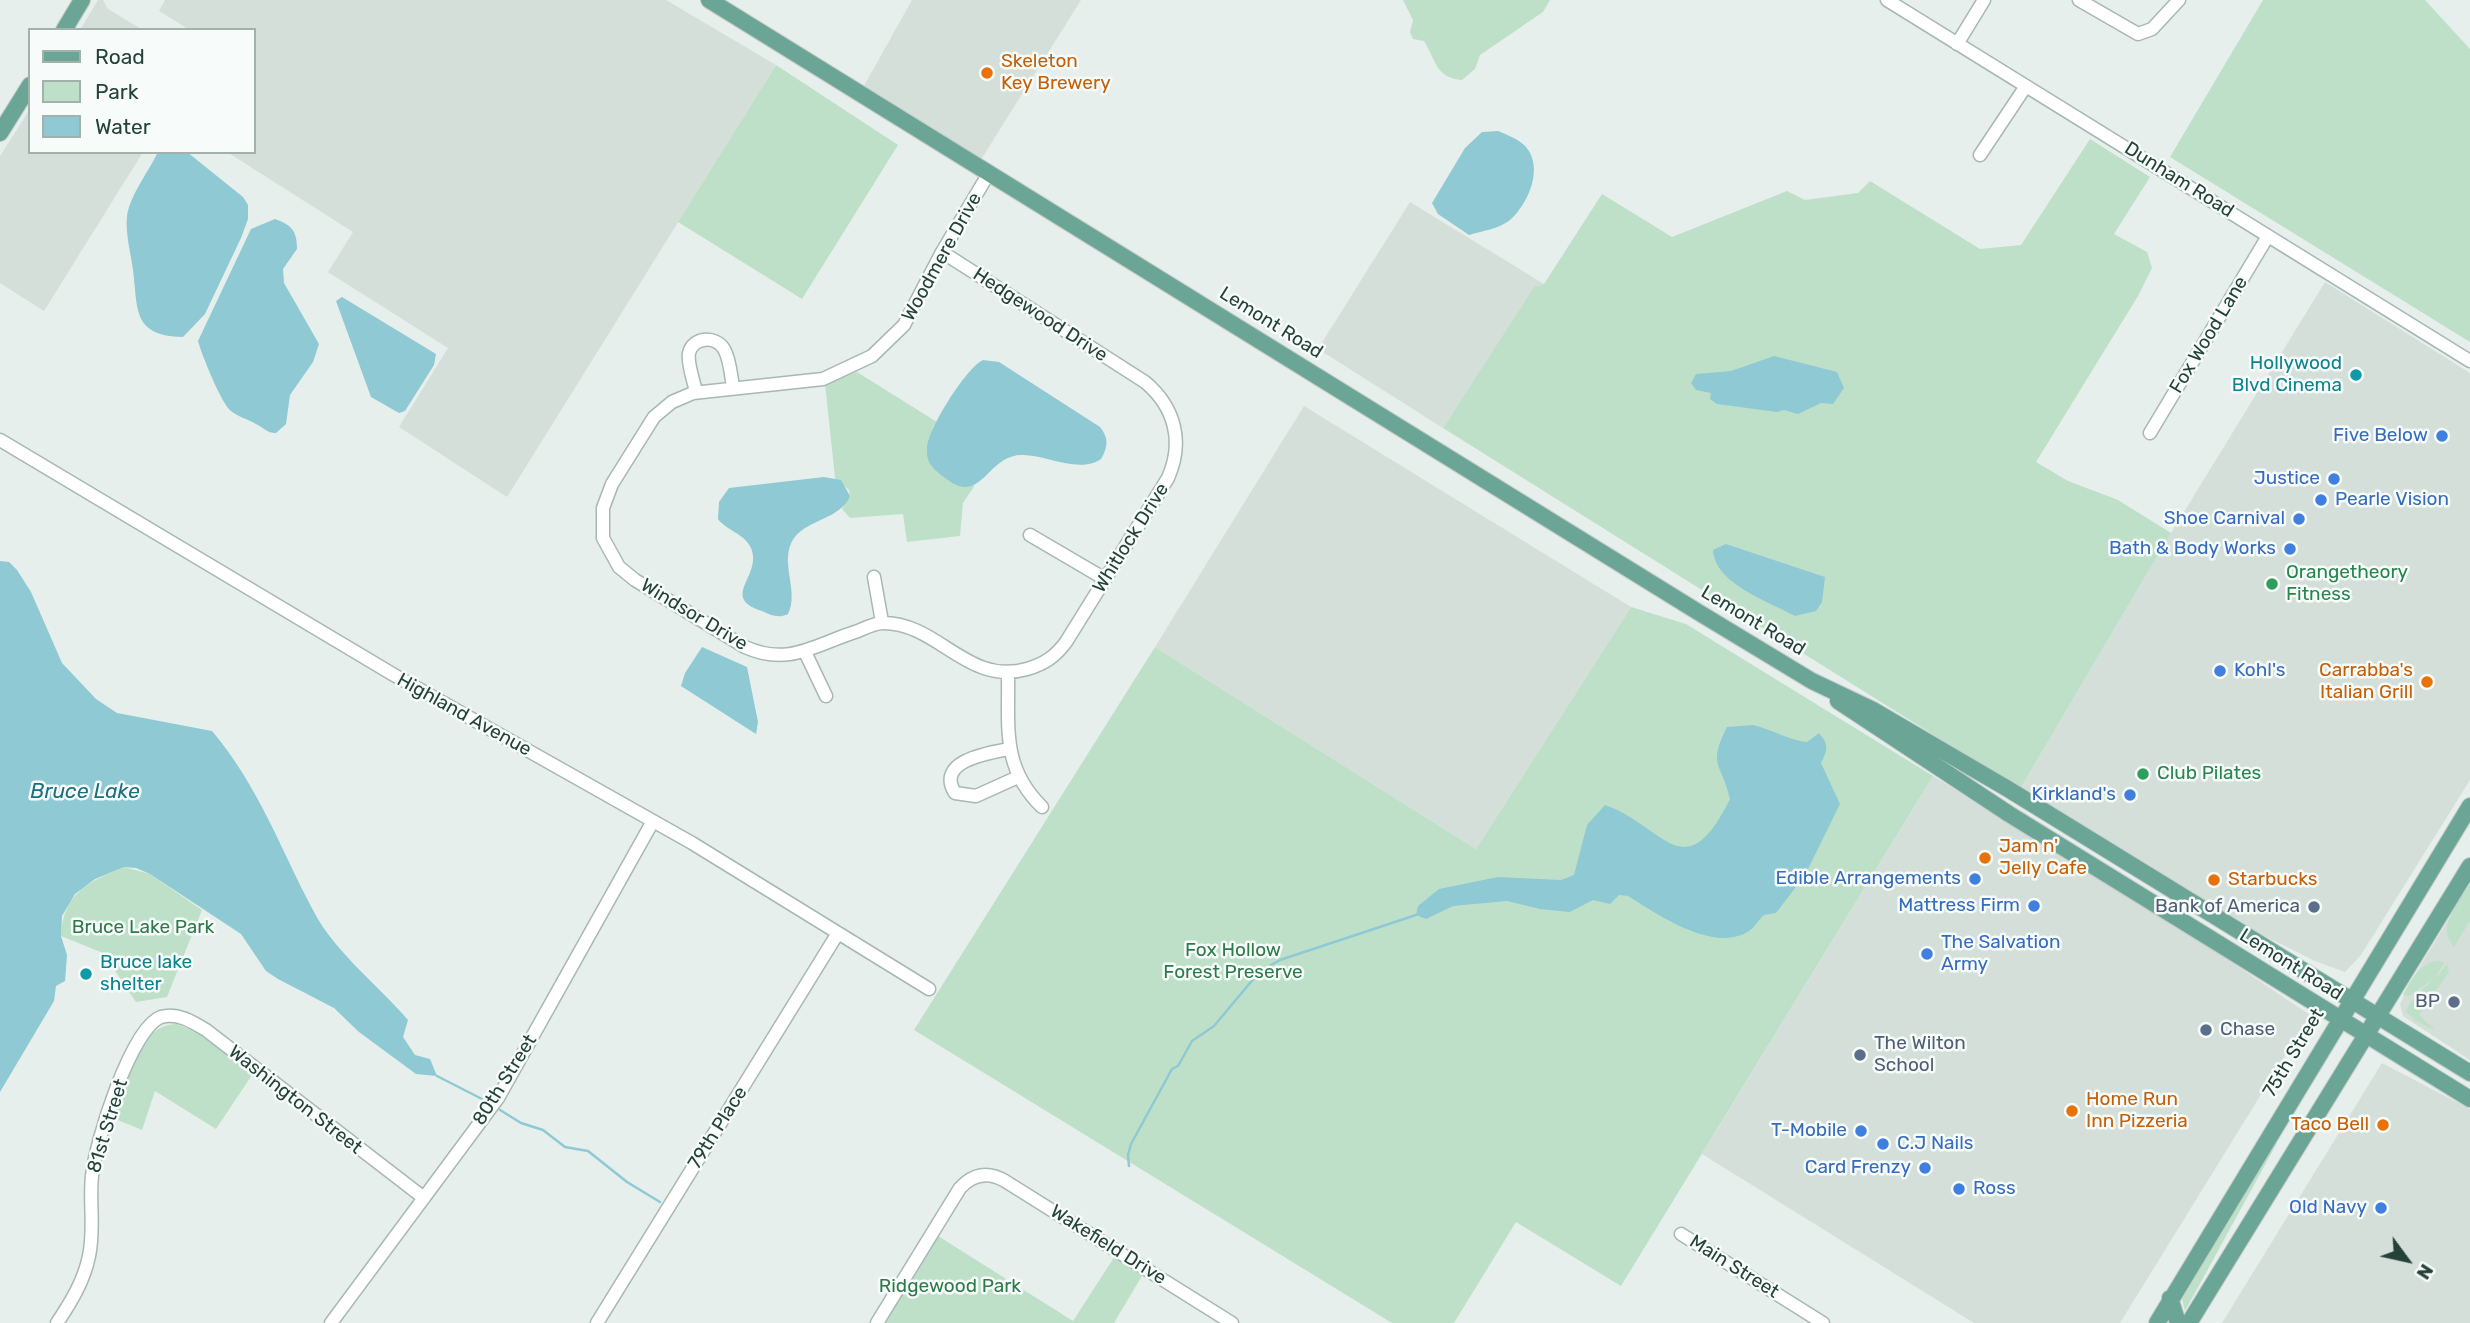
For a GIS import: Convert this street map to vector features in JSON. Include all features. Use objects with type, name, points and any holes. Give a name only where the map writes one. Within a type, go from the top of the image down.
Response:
[{"type":"main road","points":[[65,28],[82,0]]},
{"type":"main road","name":"Lemont Road","points":[[709,0],[1812,681],[1923,760],[2470,1099]]},
{"type":"main road","points":[[0,133],[28,88]]},
{"type":"main road","name":"Lemont Road","points":[[1812,681],[1924,739],[2380,1015],[2470,1073]]},
{"type":"main road","name":"75th Street","points":[[2157,1323],[2470,806]]},
{"type":"main road","points":[[2189,1323],[2470,866]]},
{"type":"main road","points":[[2170,1298],[2178,1323]]},
{"type":"street","name":"Dunham Road","points":[[1887,0],[2470,360]]},
{"type":"street","points":[[1956,44],[1984,0]]},
{"type":"street","points":[[2079,0],[2138,34],[2152,29],[2179,0]]},
{"type":"street","points":[[1980,156],[2026,86]]},
{"type":"street","name":"Woodmere Drive","points":[[635,447],[663,409],[683,396],[733,387],[822,379],[872,356],[904,325],[942,252],[989,173]]},
{"type":"street","name":"Fox Wood Lane","points":[[2150,433],[2268,236]]},
{"type":"street","name":"Hedgewood Drive","points":[[942,252],[1138,378]]},
{"type":"street","points":[[696,392],[688,356],[692,346],[700,340],[713,340],[724,348],[733,387]]},
{"type":"street","name":"Whitlock Drive","points":[[1008,675],[1040,666],[1066,642],[1168,478],[1175,456],[1177,434],[1166,406],[1153,389],[1138,378]]},
{"type":"street","name":"Highland Avenue","points":[[0,440],[394,675],[653,821],[929,989]]},
{"type":"street","name":"Windsor Drive","points":[[635,447],[608,492],[603,508],[603,538],[619,567],[635,580],[745,647],[771,655],[794,656],[882,622]]},
{"type":"street","points":[[1030,534],[1105,579]]},
{"type":"street","points":[[874,577],[882,622],[911,628],[979,668],[1008,675],[1009,749],[1024,790],[1042,807]]},
{"type":"street","points":[[804,652],[827,696]]},
{"type":"street","points":[[1009,749],[960,762],[950,777],[950,786],[955,793],[968,797],[1018,777]]},
{"type":"street","name":"80th Street","points":[[331,1323],[498,1098],[653,821]]},
{"type":"street","name":"79th Place","points":[[597,1323],[838,933]]},
{"type":"street","name":"Washington Street","points":[[160,1018],[183,1018],[206,1030],[425,1198]]},
{"type":"street","name":"81st Street","points":[[57,1323],[79,1286],[90,1255],[92,1174],[107,1117],[139,1036],[160,1018]]},
{"type":"street","name":"Wakefield Drive","points":[[877,1323],[960,1188],[981,1174],[1005,1181],[1232,1323]]},
{"type":"street","name":"Main Street","points":[[1681,1234],[1823,1323]]},
{"type":"shaded area","points":[[98,0],[103,0],[108,9],[140,28],[81,28]]},
{"type":"shaded area","points":[[165,0],[666,0],[776,65],[507,497],[399,427],[448,348],[328,272],[353,232],[230,154],[256,154],[256,28],[187,28],[159,11]]},
{"type":"shaded area","points":[[912,0],[1081,0],[977,166],[860,93]]},
{"type":"shaded area","points":[[28,112],[28,154],[142,154],[44,311],[0,283],[0,156]]},
{"type":"shaded area","points":[[1410,202],[1544,284],[1534,288],[1443,428],[1318,349]]},
{"type":"shaded area","points":[[2325,282],[2470,373],[2470,780],[2361,955],[2345,972],[2315,961],[2224,916],[2020,789],[2171,533]]},
{"type":"shaded area","points":[[1304,406],[1631,607],[1476,849],[1155,647]]},
{"type":"shaded area","points":[[1933,776],[2154,910],[2310,1015],[2120,1323],[1974,1323],[1702,1154]]},
{"type":"shaded area","points":[[2470,884],[2470,1060],[2403,1016],[2400,1004],[2408,986]]},
{"type":"shaded area","points":[[2382,1063],[2470,1109],[2470,1323],[2222,1323]]},
{"type":"green space","points":[[1403,0],[1550,0],[1543,12],[1480,55],[1475,69],[1462,80],[1453,79],[1442,72],[1424,41],[1413,39],[1410,32],[1413,20]]},
{"type":"green space","points":[[2263,0],[2425,0],[2470,49],[2470,342],[2170,157]]},
{"type":"green space","points":[[776,65],[898,145],[802,299],[678,222]]},
{"type":"green space","points":[[2090,139],[2150,177],[2114,234],[2147,252],[2152,268],[2138,296],[2036,462],[2068,481],[2118,500],[2171,533],[2020,789],[1443,428],[1534,287],[1544,284],[1602,194],[1672,237],[1787,191],[1805,200],[1858,193],[1870,181],[1980,249],[2021,245]]},
{"type":"green space","points":[[857,372],[937,422],[933,427],[967,487],[975,485],[963,503],[960,536],[907,542],[903,514],[850,518],[842,509],[850,496],[849,490],[835,478],[825,383]]},
{"type":"green space","name":"Fox Hollow Forest Preserve","points":[[1631,607],[1686,624],[1933,776],[1621,1286],[1516,1222],[1454,1323],[1392,1323],[914,1030],[1155,647],[1476,849]]},
{"type":"green space","name":"Bruce Lake Park","points":[[124,867],[150,874],[202,910],[167,997],[136,1002],[103,953],[61,936],[63,921],[72,899],[89,884]]},
{"type":"green space","points":[[2470,884],[2470,921],[2454,947],[2447,931],[2448,923]]},
{"type":"green space","points":[[2437,961],[2445,962],[2435,978],[2409,996],[2403,995],[2420,969]]},
{"type":"green space","points":[[2447,964],[2449,972],[2419,1015],[2436,1031],[2416,1021],[2406,1012],[2419,992]]},
{"type":"green space","points":[[177,1024],[201,1034],[252,1075],[216,1129],[155,1091],[142,1130],[113,1118],[134,1059],[142,1046],[151,1034],[163,1027]]},
{"type":"green space","points":[[2275,1141],[2277,1143],[2185,1311],[2182,1299]]},
{"type":"green space","name":"Ridgewood Park","points":[[938,1236],[1073,1321],[1115,1256],[1143,1274],[1114,1323],[884,1323]]},
{"type":"water","points":[[1498,131],[1526,147],[1534,165],[1532,185],[1523,205],[1510,220],[1496,228],[1469,235],[1438,214],[1432,203],[1465,148],[1482,132]]},
{"type":"water","points":[[157,154],[189,154],[243,197],[248,205],[248,219],[241,238],[205,314],[183,337],[154,332],[141,318],[127,236],[127,216],[136,192]]},
{"type":"water","points":[[275,219],[289,226],[295,233],[297,249],[283,269],[284,283],[319,344],[313,362],[290,395],[286,424],[276,433],[237,415],[227,407],[198,341],[251,229]]},
{"type":"water","points":[[342,297],[436,354],[434,365],[405,411],[399,413],[371,397],[336,301]]},
{"type":"water","points":[[1774,356],[1837,372],[1844,388],[1833,404],[1821,403],[1798,414],[1784,410],[1777,412],[1717,404],[1710,399],[1711,393],[1696,390],[1691,383],[1696,374],[1731,371]]},
{"type":"water","points":[[983,360],[999,362],[1100,427],[1106,443],[1101,459],[1083,465],[1032,456],[1013,456],[997,465],[979,482],[965,487],[955,485],[938,472],[930,464],[927,453],[933,428],[958,387]]},
{"type":"water","points":[[824,477],[841,480],[850,496],[839,510],[807,527],[794,538],[788,556],[792,596],[788,614],[768,614],[744,599],[743,592],[752,568],[751,548],[744,539],[718,519],[719,502],[729,488]]},
{"type":"water","points":[[1726,544],[1825,577],[1822,602],[1816,611],[1795,616],[1733,582],[1716,562],[1713,550]]},
{"type":"water","name":"Bruce Lake","points":[[0,561],[9,562],[17,570],[31,592],[62,663],[96,699],[117,713],[212,731],[243,773],[323,926],[333,941],[408,1020],[403,1037],[415,1055],[430,1059],[437,1076],[416,1074],[359,1032],[334,1008],[266,971],[241,934],[150,874],[136,868],[124,867],[95,879],[75,894],[62,916],[61,936],[67,955],[65,981],[56,986],[54,1001],[0,1092]]},
{"type":"water","points":[[702,647],[747,667],[758,722],[756,734],[681,686],[685,673]]},
{"type":"water","points":[[1753,725],[1807,742],[1819,733],[1826,747],[1821,763],[1840,804],[1805,875],[1776,913],[1764,915],[1749,931],[1735,937],[1703,935],[1670,921],[1628,896],[1619,895],[1610,904],[1593,900],[1570,912],[1540,909],[1507,901],[1453,906],[1426,919],[1416,915],[1418,906],[1439,889],[1498,877],[1561,880],[1574,875],[1587,825],[1605,805],[1673,844],[1686,847],[1700,842],[1714,827],[1730,799],[1717,758],[1721,740],[1727,727]]},
{"type":"waterway","points":[[1129,1166],[1131,1144],[1172,1069],[1178,1066],[1192,1041],[1214,1026],[1260,971],[1280,960],[1416,915]]},
{"type":"waterway","points":[[437,1076],[484,1100]]},
{"type":"waterway","points":[[500,1110],[521,1123],[543,1130],[565,1147],[588,1151],[627,1182],[660,1202]]},
{"type":"place","name":"Skeleton Key Brewery","points":[[987,73]]},
{"type":"place","name":"Hollywood Blvd Cinema","points":[[2356,375]]},
{"type":"place","name":"Five Below","points":[[2442,436]]},
{"type":"place","name":"Justice","points":[[2334,479]]},
{"type":"place","name":"Pearle Vision","points":[[2321,500]]},
{"type":"place","name":"Shoe Carnival","points":[[2299,519]]},
{"type":"place","name":"Bath & Body Works","points":[[2290,549]]},
{"type":"place","name":"Orangetheory Fitness","points":[[2272,584]]},
{"type":"place","name":"Kohl's","points":[[2220,671]]},
{"type":"place","name":"Carrabba's Italian Grill","points":[[2427,682]]},
{"type":"place","name":"Club Pilates","points":[[2143,774]]},
{"type":"place","name":"Kirkland's","points":[[2130,795]]},
{"type":"place","name":"Jam n' Jelly Cafe","points":[[1985,858]]},
{"type":"place","name":"Edible Arrangements","points":[[1975,879]]},
{"type":"place","name":"Starbucks","points":[[2214,880]]},
{"type":"place","name":"Mattress Firm","points":[[2034,906]]},
{"type":"place","name":"Bank of America","points":[[2314,907]]},
{"type":"place","name":"The Salvation Army","points":[[1927,954]]},
{"type":"place","name":"Bruce lake shelter","points":[[86,974]]},
{"type":"place","name":"BP","points":[[2454,1002]]},
{"type":"place","name":"Chase","points":[[2206,1030]]},
{"type":"place","name":"The Wilton School","points":[[1860,1055]]},
{"type":"place","name":"Home Run Inn Pizzeria","points":[[2072,1111]]},
{"type":"place","name":"Taco Bell","points":[[2383,1125]]},
{"type":"place","name":"T-Mobile","points":[[1861,1131]]},
{"type":"place","name":"C.J Nails","points":[[1883,1144]]},
{"type":"place","name":"Card Frenzy","points":[[1925,1168]]},
{"type":"place","name":"Ross","points":[[1959,1189]]},
{"type":"place","name":"Old Navy","points":[[2381,1208]]}]
